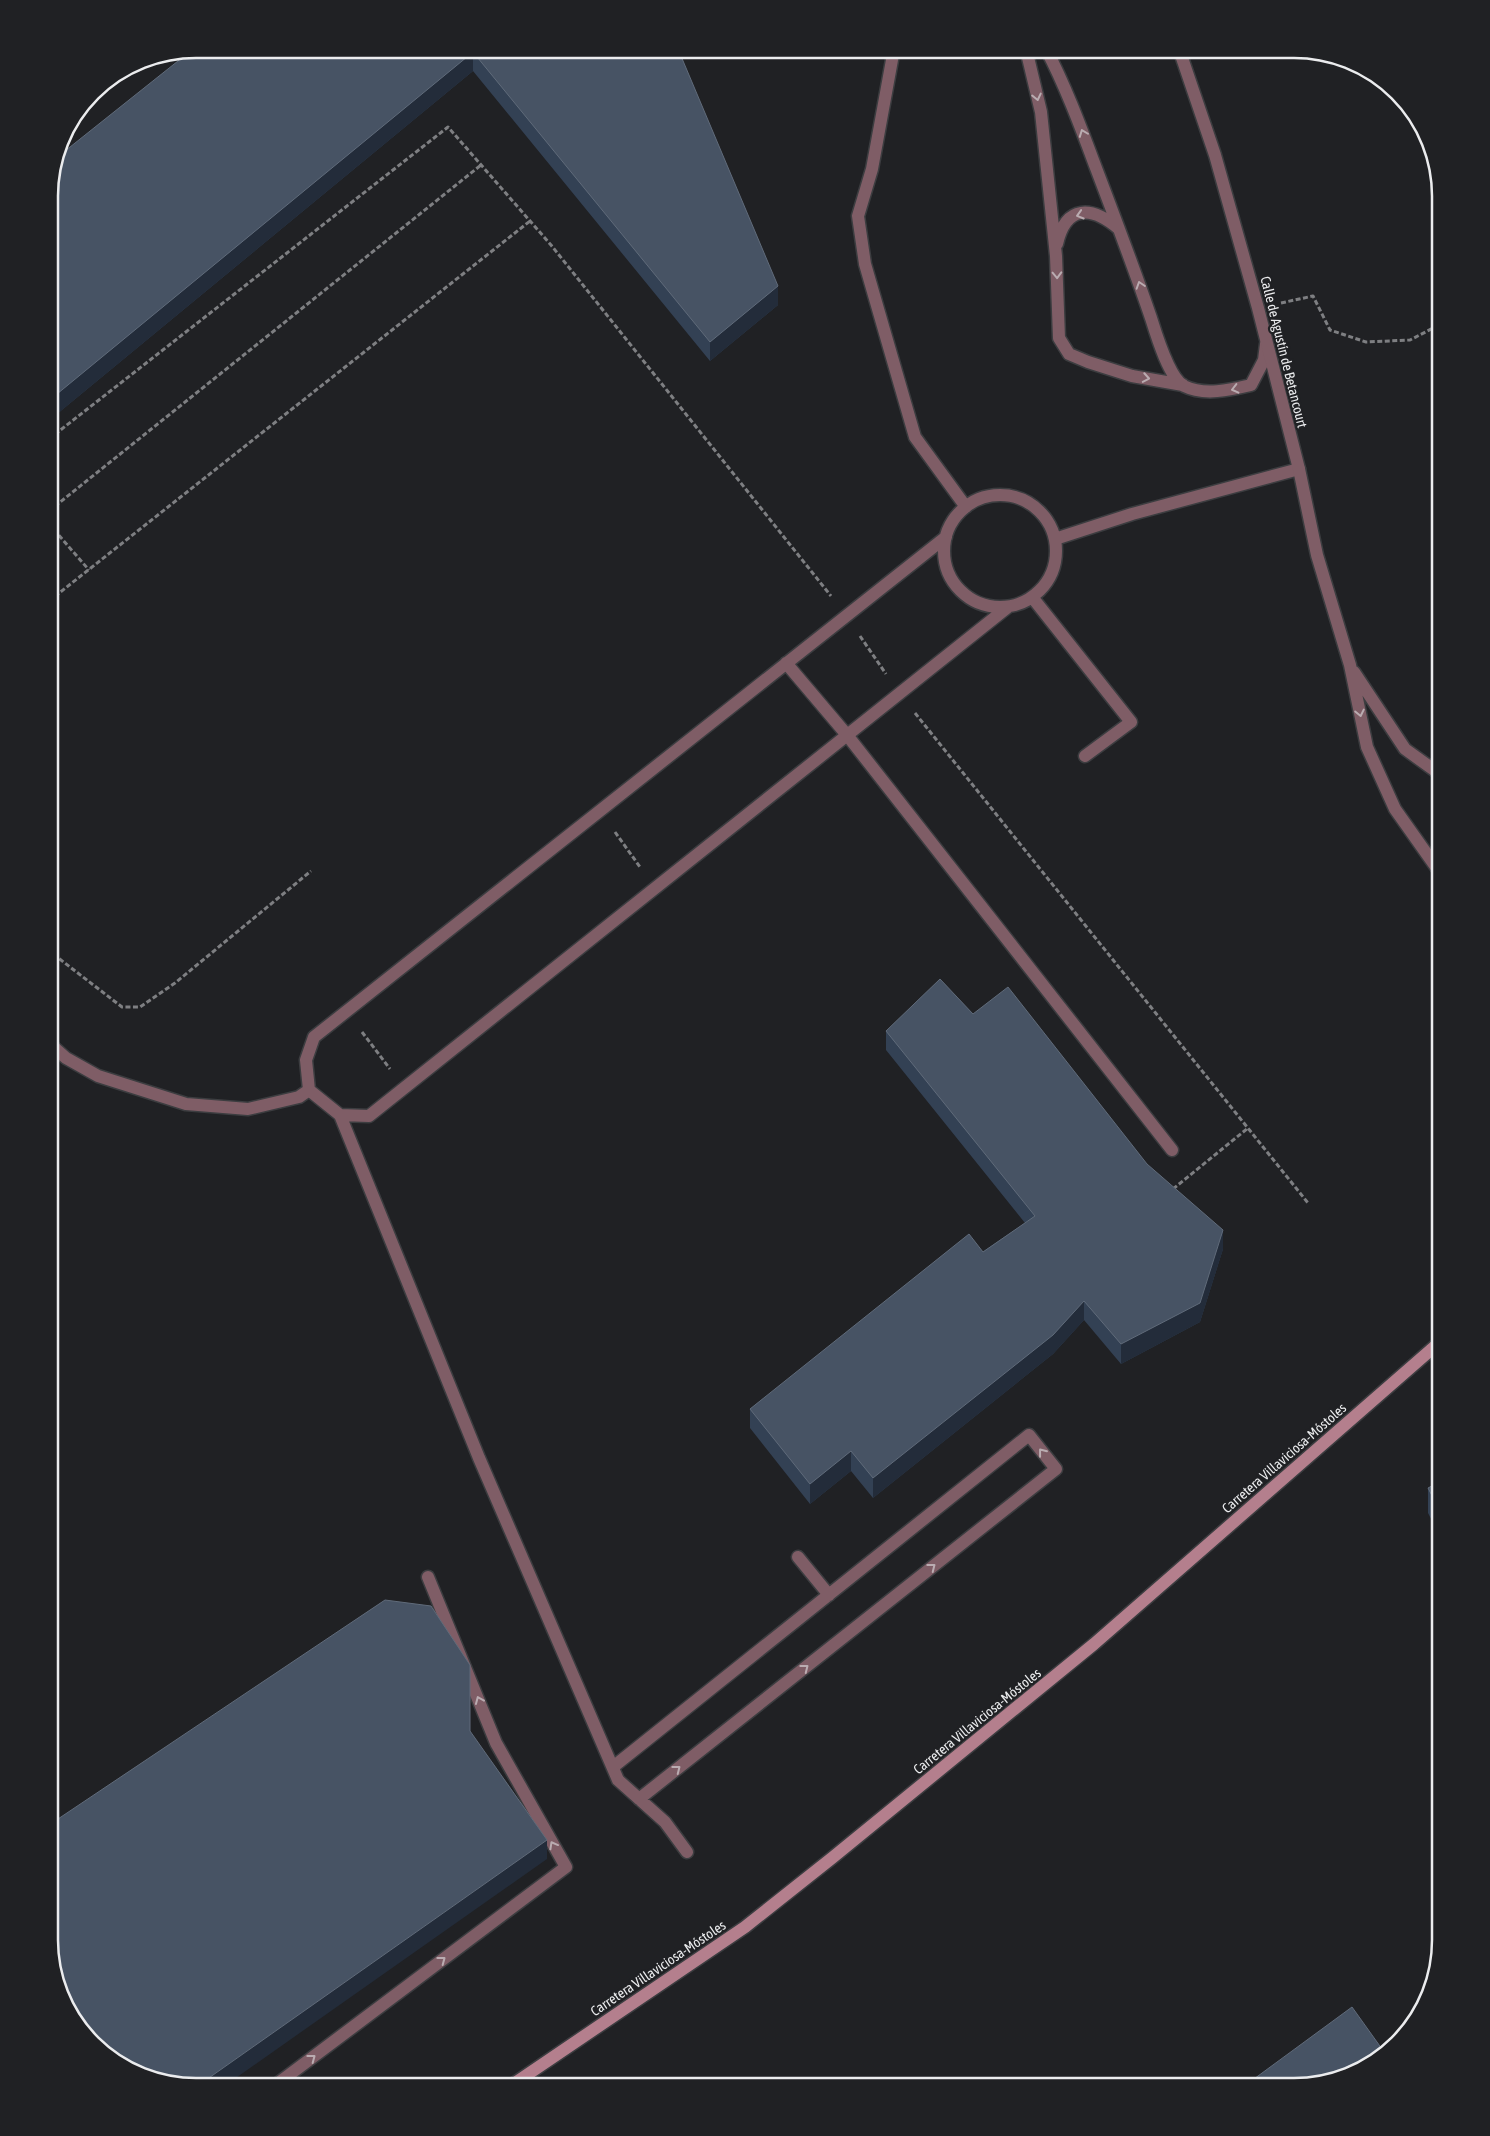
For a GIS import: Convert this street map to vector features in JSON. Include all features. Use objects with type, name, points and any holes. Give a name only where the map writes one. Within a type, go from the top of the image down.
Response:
[{"type":"main road","name":"Carretera Villaviciosa-Móstoles","points":[[522,2078],[746,1927],[1094,1644],[1432,1348]]},
{"type":"street","points":[[892,58],[872,169],[858,216],[865,264],[915,437],[966,507]]},
{"type":"street","points":[[1028,58],[1041,112],[1055,250],[1059,338],[1069,354],[1132,376],[1202,390],[1227,391],[1251,385],[1264,360],[1266,339]]},
{"type":"street","points":[[1050,58],[1080,124],[1160,346],[1171,370],[1183,385]]},
{"type":"street","name":"Calle de Agustín de Betancourt","points":[[1182,58],[1215,154],[1258,308],[1299,469],[1317,555],[1350,665],[1367,747],[1395,809],[1432,861]]},
{"type":"street","points":[[1055,250],[1062,226],[1079,213],[1089,212],[1104,217],[1120,231]]},
{"type":"street","points":[[1055,539],[1140,512],[1299,469]]},
{"type":"street","points":[[1001,495],[1020,498],[1036,508],[1048,522],[1055,539],[1056,558],[1050,576],[1040,591],[1025,602],[1008,607],[989,606],[972,600],[958,588],[949,573],[944,556],[946,537],[953,520],[966,507],[983,498],[1001,495]]},
{"type":"street","points":[[688,1852],[665,1822],[618,1780],[479,1458],[340,1115],[309,1090],[306,1060],[314,1037],[946,537]]},
{"type":"street","points":[[1032,596],[1131,722],[1085,756]]},
{"type":"street","points":[[340,1115],[369,1116],[1008,607]]},
{"type":"street","points":[[786,663],[847,735],[1172,1150]]},
{"type":"street","name":"Calle de Agustín de Betancourt","points":[[1350,665],[1405,749],[1432,768]]},
{"type":"street","points":[[58,1051],[66,1058],[98,1076],[186,1104],[248,1109],[299,1097],[309,1090]]},
{"type":"street","points":[[613,1766],[1029,1435],[1056,1469],[639,1799]]},
{"type":"street","points":[[798,1557],[829,1594]]},
{"type":"street","points":[[285,2078],[566,1866],[496,1743],[428,1577]]},
{"type":"path","points":[[58,432],[448,127],[530,221],[847,616],[899,694],[1308,1203]]},
{"type":"path","points":[[58,504],[481,166]]},
{"type":"path","points":[[58,594],[530,221]]},
{"type":"path","points":[[1258,308],[1313,296],[1330,330],[1366,342],[1410,340],[1432,329]]},
{"type":"path","points":[[58,534],[89,570]]},
{"type":"path","points":[[600,811],[655,888]]},
{"type":"path","points":[[58,959],[122,1007],[140,1007],[175,983],[311,870]]},
{"type":"path","points":[[346,1012],[404,1088]]},
{"type":"path","points":[[1171,1191],[1248,1128]]},
{"type":"building","points":[[466,58],[58,393],[58,186],[65,151],[181,59]]},
{"type":"building","points":[[478,58],[682,58],[778,286],[710,342]]},
{"type":"building","points":[[940,979],[973,1014],[1008,987],[1147,1164],[1223,1230],[1200,1303],[1121,1344],[1084,1301],[1053,1335],[873,1478],[851,1451],[810,1484],[750,1409],[969,1234],[983,1252],[1035,1216],[886,1031]]},
{"type":"building","points":[[1432,1486],[1432,1496],[1428,1488]]},
{"type":"building","points":[[385,1600],[431,1606],[470,1665],[470,1731],[547,1840],[209,2078],[186,2078],[168,2076],[142,2068],[111,2050],[86,2025],[68,1994],[62,1977],[59,1959],[58,1819]]},
{"type":"building","points":[[1352,2007],[1381,2048],[1364,2060],[1331,2074],[1295,2078],[1255,2078]]}]
